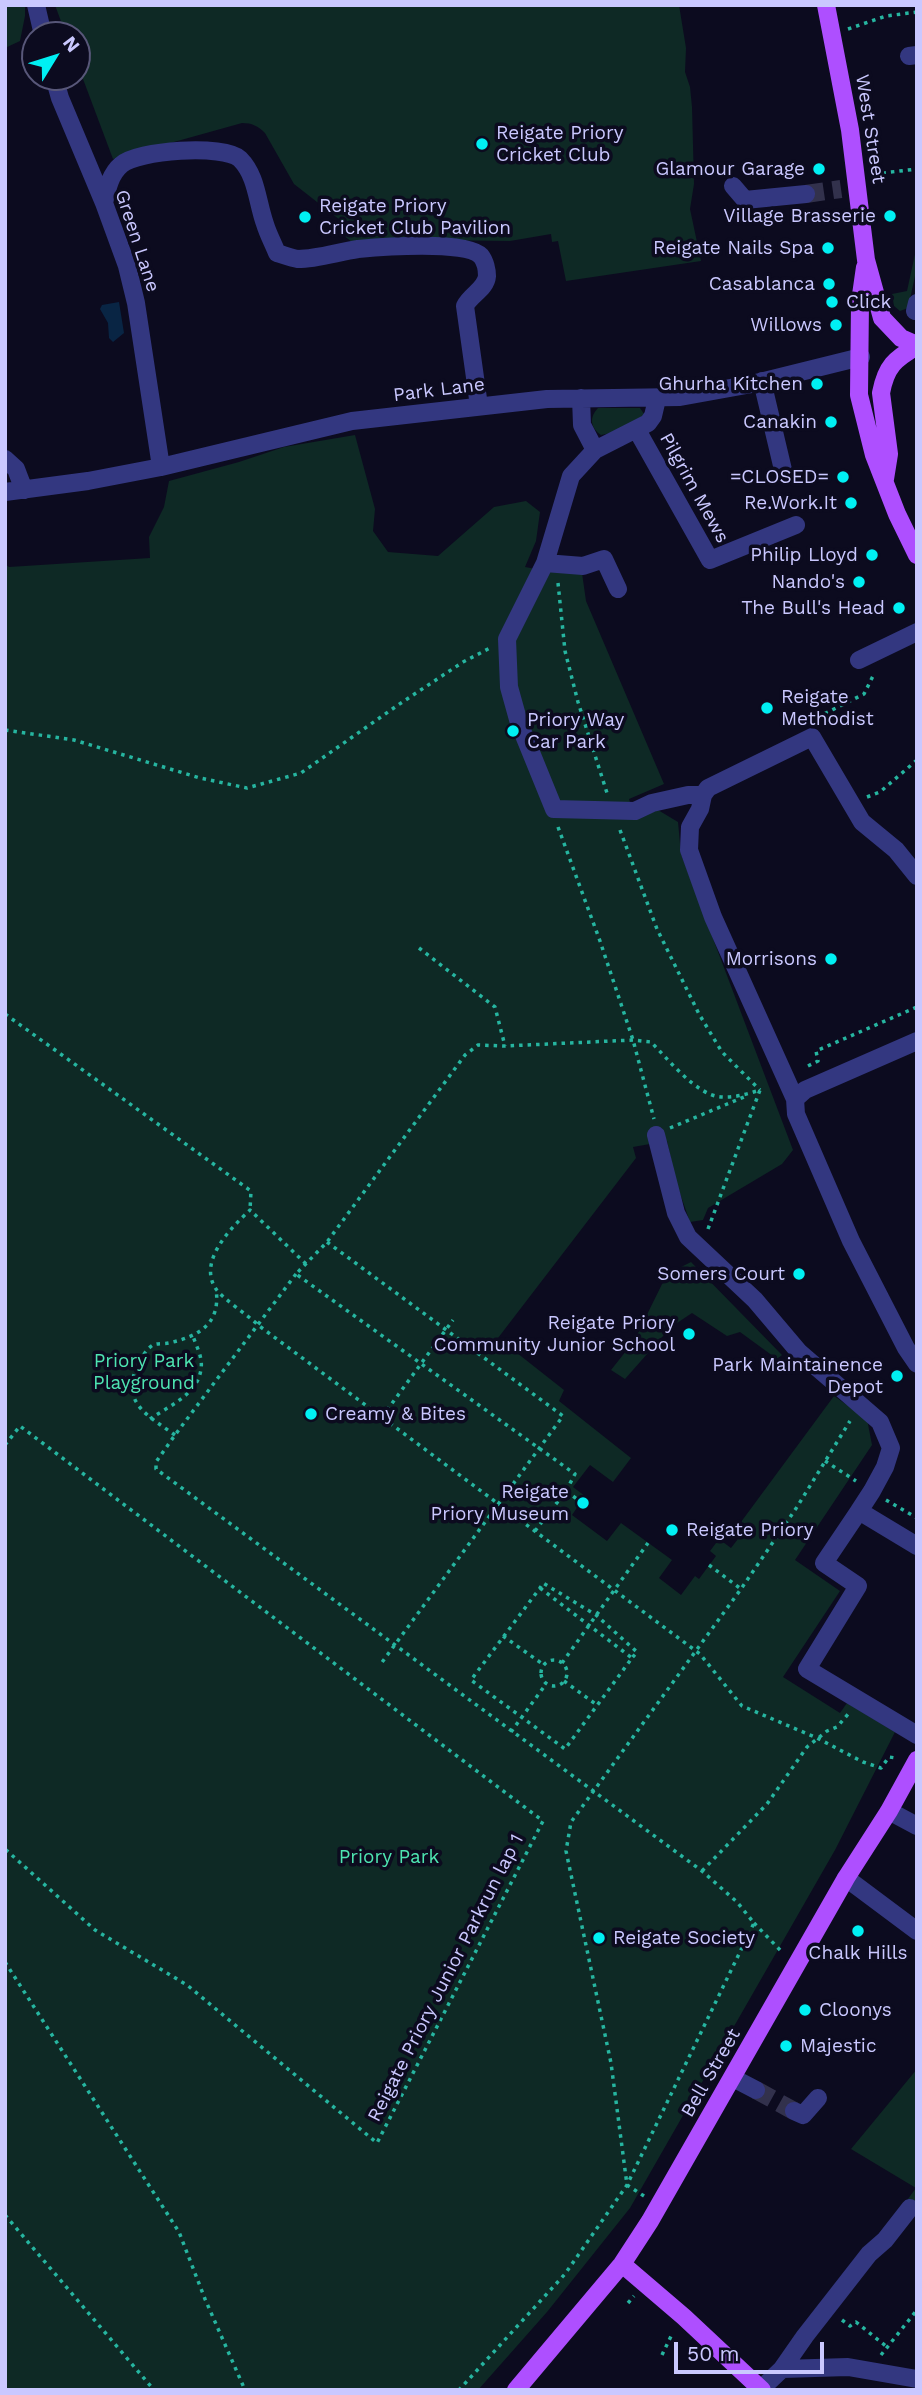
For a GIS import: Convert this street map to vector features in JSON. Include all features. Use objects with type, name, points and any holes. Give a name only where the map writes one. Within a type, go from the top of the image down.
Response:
[{"type":"main road","name":"West Street","points":[[826,5],[866,260],[882,318],[891,330],[917,346]]},
{"type":"main road","name":"West Street","points":[[866,260],[860,302],[861,357],[858,386],[874,454],[917,555]]},
{"type":"main road","points":[[885,479],[889,454],[881,393],[883,384],[892,363],[917,346]]},
{"type":"main road","name":"Bell Street","points":[[516,2390],[622,2264],[663,2200],[846,1878],[889,1811],[917,1760]]},
{"type":"main road","points":[[622,2264],[762,2389]]},
{"type":"street","points":[[21,5],[39,19]]},
{"type":"street","name":"Green Lane","points":[[58,91],[127,266],[136,303],[161,467]]},
{"type":"street","points":[[104,203],[116,170],[131,158],[157,153],[226,153],[238,157],[248,169],[264,223],[277,253],[298,259],[359,249],[424,245],[471,249],[481,256],[486,265],[487,279],[465,306],[480,406]]},
{"type":"street","points":[[733,186],[745,200],[806,194]]},
{"type":"street","name":"Park Lane","points":[[5,492],[88,481],[161,467],[352,421],[580,398],[680,397],[861,357]]},
{"type":"street","points":[[835,364],[853,377],[858,386]]},
{"type":"street","points":[[761,381],[784,474]]},
{"type":"street","points":[[580,398],[582,425],[595,450]]},
{"type":"street","points":[[657,399],[653,416],[648,423],[595,450],[571,476],[551,563],[508,639],[509,687],[519,723],[554,809],[635,811],[652,803],[688,795],[703,796]]},
{"type":"street","name":"Pilgrim Mews","points":[[637,430],[710,560],[796,525]]},
{"type":"street","points":[[5,459],[16,468],[24,490]]},
{"type":"street","points":[[551,563],[583,566],[604,559],[618,589]]},
{"type":"street","points":[[859,660],[917,632]]},
{"type":"street","points":[[917,876],[897,850],[862,822],[812,737],[708,788],[690,827],[689,850],[713,917],[795,1098],[796,1114],[851,1241],[906,1348],[917,1364]]},
{"type":"street","points":[[795,1098],[805,1090],[917,1041]]},
{"type":"street","points":[[656,1135],[676,1213],[688,1237],[755,1300],[799,1352],[880,1422],[891,1448],[885,1467],[824,1563],[858,1586],[807,1669],[917,1735]]},
{"type":"street","points":[[859,1511],[917,1546]]},
{"type":"street","points":[[889,1811],[917,1826]]},
{"type":"street","points":[[846,1878],[917,1931]]},
{"type":"street","points":[[733,2078],[756,2090]]},
{"type":"street","points":[[794,2111],[803,2115],[818,2098]]},
{"type":"street","points":[[762,2389],[782,2369],[869,2254],[885,2240],[910,2208]]},
{"type":"street","points":[[782,2369],[848,2367],[917,2379]]},
{"type":"path","points":[[832,35],[886,16],[917,12]]},
{"type":"path","points":[[852,183],[880,174],[917,169]]},
{"type":"path","points":[[551,563],[565,651],[578,702],[613,810],[657,929],[699,1014],[722,1052],[760,1090]]},
{"type":"path","points":[[5,730],[74,740],[200,778],[247,788],[301,774],[463,662],[508,639]]},
{"type":"path","points":[[812,737],[820,716],[864,694],[872,676],[886,666],[887,647]]},
{"type":"path","points":[[852,804],[880,792],[917,760]]},
{"type":"path","points":[[554,809],[559,834],[600,941],[633,1040],[656,1135],[785,1078],[818,1061],[816,1051],[917,1007]]},
{"type":"path","points":[[419,947],[495,1007],[505,1046]]},
{"type":"path","points":[[5,1014],[251,1191],[250,1210],[232,1227],[216,1249],[211,1272],[218,1304],[213,1320],[193,1336],[152,1346],[140,1360],[132,1378],[136,1401],[142,1413],[175,1434]]},
{"type":"path","points":[[760,1090],[736,1097],[718,1097],[700,1089],[679,1072],[651,1042],[633,1040],[478,1045],[465,1055],[327,1242],[296,1274],[175,1434],[156,1462],[156,1469],[702,1871],[737,1902],[797,1967]]},
{"type":"path","points":[[702,1251],[711,1218],[760,1090]]},
{"type":"path","points":[[250,1210],[306,1264]]},
{"type":"path","points":[[327,1242],[563,1416],[380,1665]]},
{"type":"path","points":[[296,1274],[575,1474],[566,1491],[534,1531]]},
{"type":"path","points":[[216,1289],[258,1325],[381,1418],[696,1651],[742,1706],[817,1738],[863,1762],[881,1768],[889,1757],[897,1758]]},
{"type":"path","points":[[381,1418],[453,1320]]},
{"type":"path","points":[[150,1419],[194,1388],[201,1368],[200,1354],[193,1336]]},
{"type":"path","points":[[648,2199],[627,2185],[611,2063],[566,1851],[571,1822],[741,1589],[797,1507],[861,1404]]},
{"type":"path","name":"Reigate Priory Junior Parkrun lap 1","points":[[5,1446],[20,1426],[543,1821],[377,2143],[187,1985],[95,1930],[5,1849]]},
{"type":"path","points":[[566,1491],[581,1502]]},
{"type":"path","points":[[562,1663],[648,1543]]},
{"type":"path","points":[[709,1565],[741,1589]]},
{"type":"path","points":[[544,1583],[596,1615],[637,1652],[565,1749],[471,1680],[540,1588],[544,1583]]},
{"type":"path","points":[[540,1588],[632,1658]]},
{"type":"path","points":[[503,1636],[544,1665]]},
{"type":"path","points":[[552,1660],[562,1663],[567,1673],[564,1681],[558,1686],[546,1684],[541,1675],[544,1665],[552,1660]]},
{"type":"path","points":[[564,1681],[597,1705]]},
{"type":"path","points":[[511,1732],[546,1684]]},
{"type":"path","points":[[702,1871],[767,1804],[799,1758],[817,1738],[837,1727],[852,1708]]},
{"type":"path","points":[[459,2390],[565,2274],[627,2185],[754,1923]]},
{"type":"path","points":[[5,1962],[179,2232],[205,2299],[246,2390]]},
{"type":"path","points":[[5,2215],[154,2390]]},
{"type":"path","points":[[826,2309],[850,2326],[856,2322],[887,2347]]},
{"type":"path","points":[[876,2361],[917,2310]]},
{"type":"path","points":[[662,2355],[670,2335],[677,2328]]},
{"type":"green space","points":[[5,5],[25,5],[20,41],[5,48]]},
{"type":"green space","name":"Reigate Priory Cricket Club","points":[[55,5],[679,5],[686,48],[685,72],[692,107],[694,184],[690,209],[701,261],[566,281],[558,241],[552,242],[551,234],[510,241],[352,242],[334,228],[340,220],[294,184],[265,133],[249,124],[242,123],[113,159],[88,91],[91,91],[91,21],[61,21]]},
{"type":"green space","points":[[917,245],[917,267],[908,308],[900,311],[894,306],[892,294],[907,291]]},
{"type":"green space","points":[[598,408],[640,408],[644,414],[640,419],[601,435],[592,422]]},
{"type":"green space","name":"Priory Park","points":[[355,435],[375,509],[373,531],[388,552],[438,556],[494,507],[526,501],[540,512],[536,541],[525,567],[552,572],[582,573],[586,601],[664,784],[629,799],[635,819],[658,810],[678,822],[681,854],[793,1150],[782,1164],[708,1208],[703,1220],[690,1222],[676,1182],[667,1141],[633,1147],[636,1158],[498,1338],[564,1390],[559,1401],[631,1458],[613,1482],[590,1465],[573,1487],[585,1496],[572,1515],[607,1541],[621,1523],[672,1560],[659,1578],[681,1595],[695,1576],[699,1579],[716,1556],[710,1551],[719,1539],[731,1548],[748,1526],[741,1522],[834,1396],[867,1419],[872,1445],[795,1560],[840,1591],[783,1677],[840,1713],[847,1703],[895,1732],[835,1850],[630,2208],[547,2312],[478,2390],[5,2390],[5,564],[9,567],[150,558],[149,537],[164,507],[169,481],[284,447]]},
{"type":"green space","points":[[691,1262],[782,1355],[777,1359],[740,1332],[727,1336],[692,1313],[671,1327],[625,1379],[611,1370],[634,1341],[667,1274]]},
{"type":"green space","points":[[917,2069],[917,2207],[905,2203],[916,2188],[851,2149]]},
{"type":"water","points":[[119,302],[124,333],[113,342],[109,338],[108,323],[100,309],[102,305]]},
{"type":"tunnel","points":[[806,194],[841,189]]},
{"type":"tunnel","points":[[756,2090],[794,2111]]},
{"type":"place","name":"Reigate Priory Cricket Club","points":[[482,144]]},
{"type":"place","name":"Glamour Garage","points":[[819,169]]},
{"type":"place","name":"Village Brasserie","points":[[890,216]]},
{"type":"place","name":"Reigate Priory Cricket Club Pavilion","points":[[305,217]]},
{"type":"place","name":"Reigate Nails Spa","points":[[828,248]]},
{"type":"place","name":"Casablanca","points":[[829,284]]},
{"type":"place","name":"Click","points":[[832,302]]},
{"type":"place","name":"Willows","points":[[836,325]]},
{"type":"place","name":"Ghurha Kitchen","points":[[817,384]]},
{"type":"place","name":"Canakin","points":[[831,422]]},
{"type":"place","name":"=CLOSED=","points":[[843,477]]},
{"type":"place","name":"Re.Work.It","points":[[851,503]]},
{"type":"place","name":"Philip Lloyd","points":[[872,555]]},
{"type":"place","name":"Nando's","points":[[859,582]]},
{"type":"place","name":"The Bull's Head","points":[[899,608]]},
{"type":"place","name":"Reigate Methodist","points":[[767,708]]},
{"type":"place","name":"Priory Way Car Park","points":[[513,731]]},
{"type":"place","name":"Morrisons","points":[[831,959]]},
{"type":"place","name":"Somers Court","points":[[799,1274]]},
{"type":"place","name":"Reigate Priory Community Junior School","points":[[689,1334]]},
{"type":"place","name":"Park Maintainence Depot","points":[[897,1376]]},
{"type":"place","name":"Creamy & Bites","points":[[311,1414]]},
{"type":"place","name":"Reigate Priory Museum","points":[[583,1503]]},
{"type":"place","name":"Reigate Priory","points":[[672,1530]]},
{"type":"place","name":"Chalk Hills","points":[[858,1931]]},
{"type":"place","name":"Reigate Society","points":[[599,1938]]},
{"type":"place","name":"Cloonys","points":[[805,2010]]},
{"type":"place","name":"Majestic","points":[[786,2046]]},
{"type":"park label","name":"Priory Park Playground","points":[[144,1372]]}]
